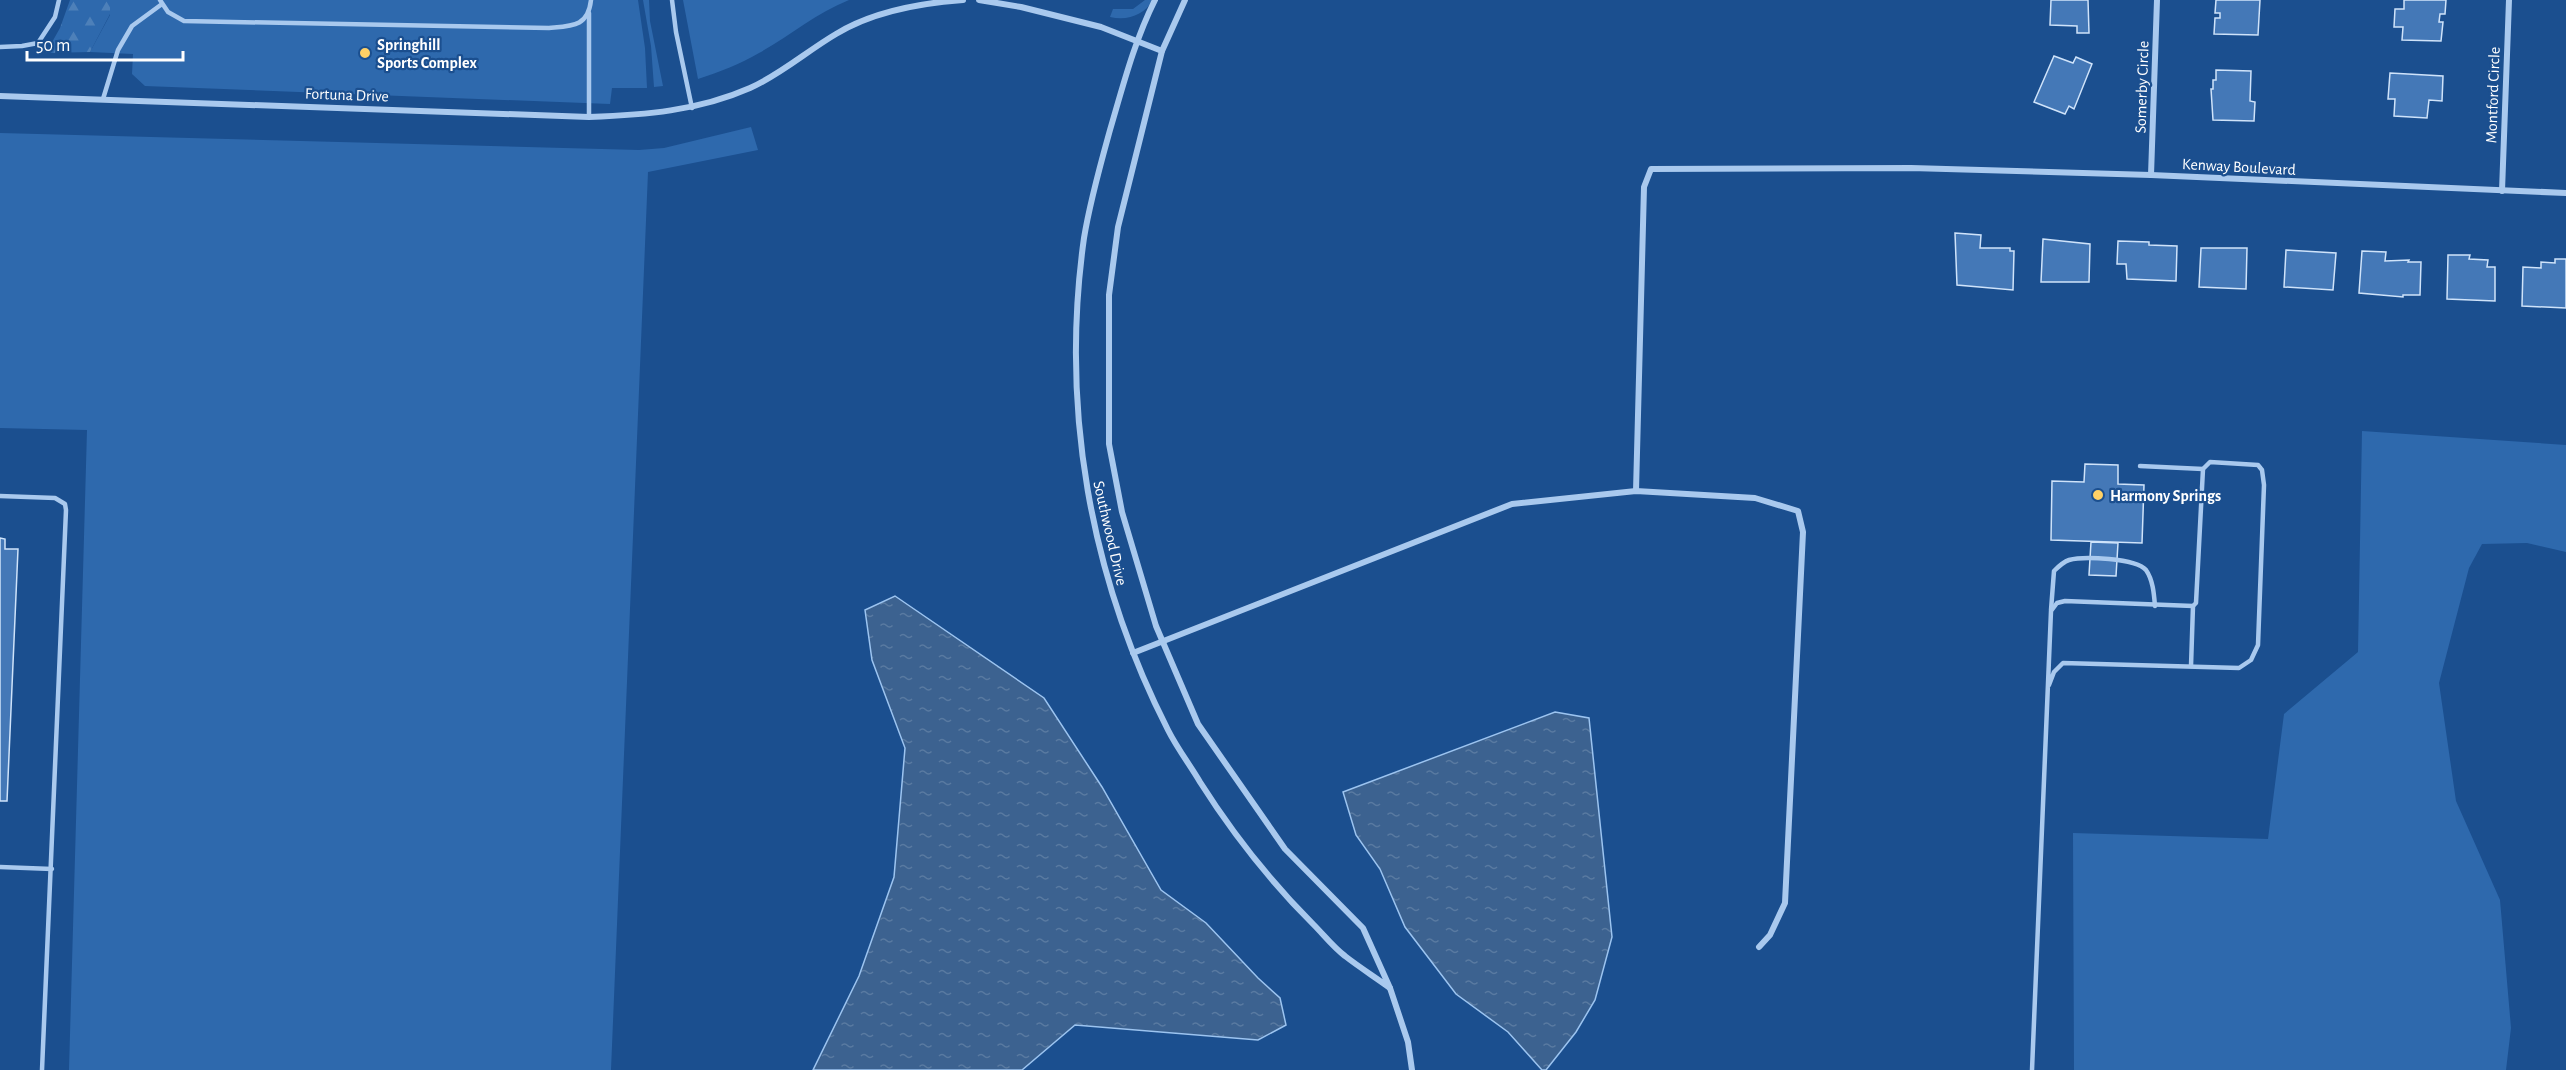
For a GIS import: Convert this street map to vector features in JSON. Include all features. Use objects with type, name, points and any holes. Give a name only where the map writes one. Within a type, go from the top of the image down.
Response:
[{"type":"street","name":"Fortuna Drive","points":[[0,96],[589,117],[646,115],[692,108],[751,88],[838,33],[879,15],[936,2],[963,0]]},
{"type":"street","points":[[979,0],[1021,7],[1078,21],[1162,51]]},
{"type":"street","name":"Southwood Drive","points":[[1155,0],[1136,41],[1095,182],[1084,237],[1076,359],[1085,484],[1104,568],[1118,618],[1169,733],[1235,835],[1286,897],[1343,954],[1390,988]]},
{"type":"street","name":"Southwood Drive","points":[[1185,0],[1162,51],[1118,227],[1109,295],[1109,444],[1122,512],[1162,641],[1198,724],[1285,849],[1363,928],[1390,988],[1408,1042],[1412,1070]]},
{"type":"street","name":"Somerby Circle","points":[[2151,175],[2157,0]]},
{"type":"street","name":"Montford Circle","points":[[2502,191],[2509,0]]},
{"type":"street","name":"Kenway Boulevard","points":[[1636,491],[1644,187],[1652,169],[1911,168],[2151,175],[2566,193]]},
{"type":"street","points":[[1133,653],[1512,504],[1636,491],[1755,498],[1798,511],[1803,532],[1785,903],[1770,935],[1759,947]]},
{"type":"lane","points":[[0,47],[38,43],[55,17],[59,0]]},
{"type":"lane","points":[[589,117],[591,0]]},
{"type":"lane","points":[[672,0],[676,32],[692,108]]},
{"type":"lane","points":[[103,99],[118,50],[132,26],[161,2],[168,12],[184,21],[342,26],[549,28],[580,23],[589,13]]},
{"type":"lane","points":[[2049,685],[2054,672],[2063,663],[2239,668],[2251,660],[2258,645],[2264,485],[2262,470],[2253,463],[2210,462],[2203,469],[2191,666]]},
{"type":"lane","points":[[2140,466],[2203,469]]},
{"type":"lane","points":[[0,496],[54,498],[65,504],[66,510],[42,1070]]},
{"type":"lane","points":[[2032,1070],[2054,571],[2062,563],[2071,560],[2129,561],[2140,565],[2151,580],[2155,606]]},
{"type":"lane","points":[[2051,611],[2057,603],[2065,601],[2193,606]]},
{"type":"lane","points":[[0,867],[52,869]]},
{"type":"green space","points":[[70,0],[110,0],[110,14],[90,52],[46,53],[60,28]]},
{"type":"green space","name":"Springhill Sports Complex","points":[[110,0],[638,0],[645,48],[647,88],[612,88],[610,104],[145,86],[132,74],[133,54],[90,52],[110,15]]},
{"type":"green space","points":[[643,0],[649,0],[650,21],[663,86],[654,87],[651,46]]},
{"type":"green space","points":[[683,0],[849,0],[825,11],[752,57],[730,68],[698,79]]},
{"type":"green space","points":[[1145,0],[1153,0],[1145,10],[1135,16],[1110,17],[1113,9],[1133,9]]},
{"type":"green space","points":[[751,127],[758,150],[648,172],[611,1070],[69,1070],[87,430],[0,428],[0,133],[639,150],[664,148]]},
{"type":"green space","points":[[2362,431],[2566,445],[2566,552],[2527,543],[2482,544],[2469,568],[2439,683],[2456,801],[2500,900],[2511,1028],[2506,1070],[2074,1070],[2073,833],[2268,839],[2284,714],[2358,652]]},
{"type":"water","points":[[895,596],[1044,698],[1102,787],[1161,890],[1206,923],[1280,998],[1286,1025],[1258,1040],[1075,1025],[1022,1070],[813,1070],[859,976],[894,877],[905,748],[872,660],[865,610]]},
{"type":"water","points":[[1555,712],[1589,718],[1612,937],[1595,1000],[1576,1032],[1546,1070],[1542,1070],[1508,1032],[1456,994],[1405,927],[1380,869],[1356,835],[1343,792]]},
{"type":"building","points":[[2051,0],[2088,0],[2089,33],[2077,33],[2077,26],[2050,25]]},
{"type":"building","points":[[2216,0],[2260,0],[2258,35],[2214,34],[2215,18],[2220,18],[2220,13],[2215,13]]},
{"type":"building","points":[[2404,0],[2446,0],[2445,14],[2440,14],[2439,22],[2443,22],[2441,41],[2402,40],[2403,27],[2394,27],[2395,9],[2404,9]]},
{"type":"building","points":[[2054,56],[2073,63],[2076,57],[2092,64],[2074,109],[2069,106],[2065,114],[2034,102]]},
{"type":"building","points":[[2216,70],[2251,71],[2250,101],[2255,102],[2254,121],[2213,120],[2211,89],[2213,89],[2213,80],[2216,80]]},
{"type":"building","points":[[2390,73],[2443,76],[2442,101],[2429,100],[2427,118],[2394,116],[2395,99],[2388,99]]},
{"type":"building","points":[[1955,233],[1981,235],[1980,248],[2010,248],[2010,251],[2014,251],[2013,290],[1957,285]]},
{"type":"building","points":[[2043,239],[2090,244],[2089,282],[2041,282]]},
{"type":"building","points":[[2118,241],[2177,246],[2176,281],[2127,279],[2126,264],[2117,264]]},
{"type":"building","points":[[2201,248],[2247,248],[2246,289],[2199,287]]},
{"type":"building","points":[[2286,250],[2336,253],[2333,290],[2284,287]]},
{"type":"building","points":[[2362,251],[2386,252],[2385,261],[2421,262],[2420,295],[2403,295],[2403,297],[2359,293]]},
{"type":"building","points":[[2448,255],[2470,255],[2469,259],[2488,260],[2487,267],[2495,267],[2495,301],[2447,299]]},
{"type":"building","points":[[2555,259],[2566,259],[2566,308],[2522,306],[2523,267],[2541,268],[2541,262],[2555,263]]},
{"type":"building","name":"Harmony Springs","points":[[2085,464],[2118,465],[2118,484],[2144,485],[2142,543],[2051,540],[2052,481],[2084,482]]},
{"type":"building","points":[[0,538],[5,539],[5,549],[18,549],[7,801],[0,801]]},
{"type":"building","points":[[2091,542],[2118,543],[2116,576],[2089,575]]},
{"type":"place","name":"Springhill Sports Complex","points":[[365,53]]},
{"type":"place","name":"Harmony Springs","points":[[2098,495]]}]
